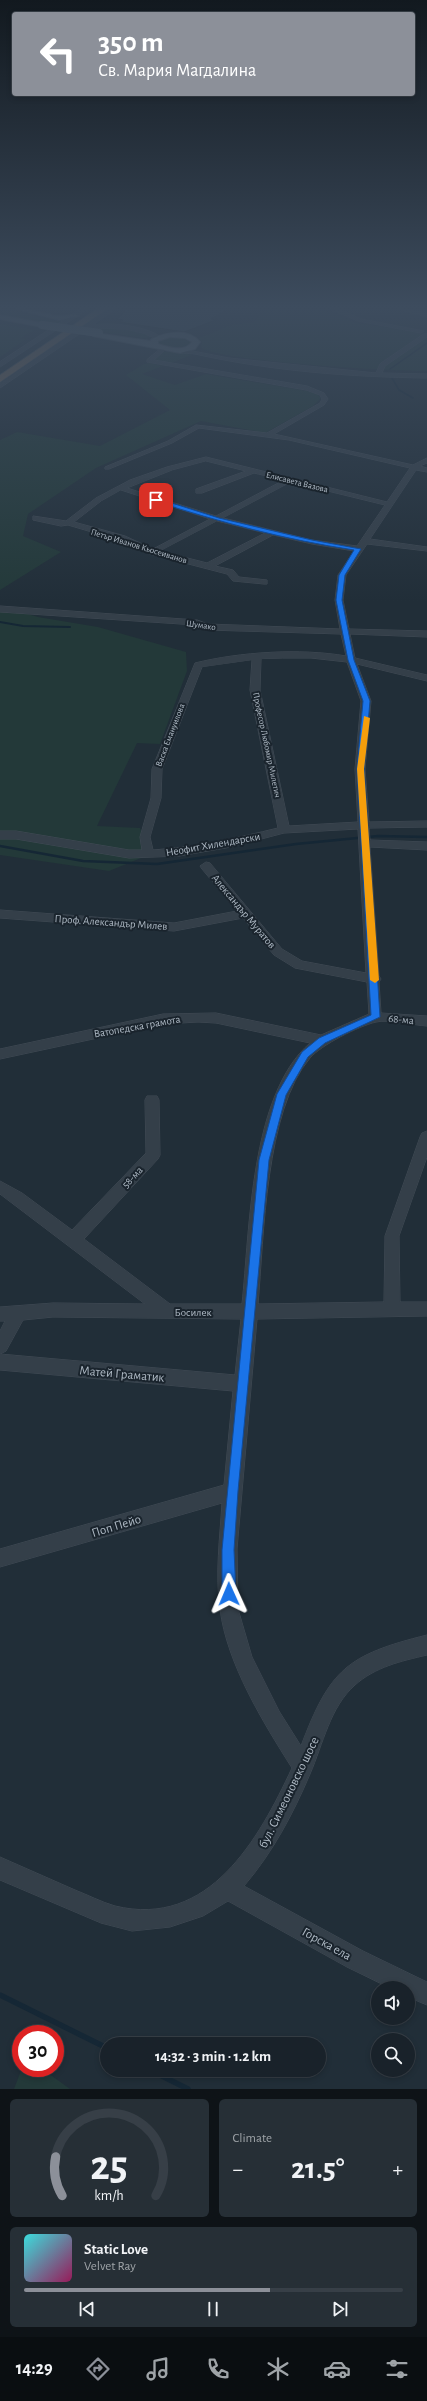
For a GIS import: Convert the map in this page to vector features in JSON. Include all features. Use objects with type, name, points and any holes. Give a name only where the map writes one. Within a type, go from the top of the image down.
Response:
[{"type":"street","points":[[268,435],[318,406]]},
{"type":"street","points":[[107,468],[170,442],[198,426],[268,435],[353,452],[427,470]]},
{"type":"street","name":"Елисавета Вазова","points":[[121,488],[151,474],[206,459],[388,504]]},
{"type":"street","points":[[303,1767],[272,1718],[243,1660],[229,1609],[228,1550],[232,1491],[264,1160],[282,1094],[305,1055],[322,1040],[376,1017],[375,979],[360,769],[366,701],[351,660],[344,631],[339,600],[342,575],[363,541],[414,467],[427,460]]},
{"type":"street","points":[[199,491],[252,471]]},
{"type":"street","points":[[153,552],[290,480]]},
{"type":"street","points":[[68,524],[81,512],[121,488],[217,519],[312,542],[358,549]]},
{"type":"street","name":"Петър Иванов Кьосеиванов","points":[[36,518],[61,524],[68,524],[122,538],[153,552],[230,572],[236,579],[264,582]]},
{"type":"street","points":[[208,566],[272,532]]},
{"type":"street","points":[[363,541],[427,549]]},
{"type":"street","name":"Шумако","points":[[0,609],[197,623],[207,627],[427,634]]},
{"type":"street","points":[[257,658],[312,655],[351,660],[427,678]]},
{"type":"street","name":"Васка Емануилова","points":[[148,854],[145,837],[156,798],[157,769],[198,665],[257,658]]},
{"type":"street","name":"Професор Любомир Милетич","points":[[257,658],[255,690],[275,780],[284,830]]},
{"type":"street","name":"Неофит Хилендарски","points":[[0,835],[16,835],[129,854],[148,854],[179,852],[231,843],[284,830],[365,825],[427,824]]},
{"type":"street","points":[[366,843],[427,846]]},
{"type":"street","name":"Александър Муратов","points":[[206,866],[278,952],[300,965],[375,979]]},
{"type":"street","name":"Проф. Александър Милев","points":[[0,914],[174,927],[245,914]]},
{"type":"street","name":"Ватопедска грамота","points":[[0,1054],[163,1019],[198,1017],[216,1018],[322,1040]]},
{"type":"street","name":"68-ма","points":[[376,1017],[427,1021]]},
{"type":"street","name":"58-ма","points":[[73,1240],[153,1155],[152,1100]]},
{"type":"street","points":[[392,1310],[392,1236],[427,1137]]},
{"type":"street","name":"Босилек","points":[[0,1187],[16,1197],[168,1312],[427,1309]]},
{"type":"street","points":[[0,1314],[18,1314],[53,1310],[168,1312]]},
{"type":"street","points":[[0,1346],[18,1314]]},
{"type":"street","name":"Матей Граматик","points":[[0,1362],[243,1384]]},
{"type":"street","name":"Поп Пейо","points":[[0,1558],[15,1555],[232,1491]]},
{"type":"street","name":"бул. Симеоновско шосе","points":[[0,1868],[18,1878],[119,1918],[151,1920],[182,1914],[207,1903],[228,1889],[247,1868],[263,1846],[303,1767],[326,1710],[335,1692],[347,1679],[370,1662],[427,1645]]},
{"type":"street","name":"Горска ела","points":[[228,1889],[355,1959],[427,1994]]},
{"type":"green space","points":[[166,406],[312,406],[265,433],[201,421],[96,468],[28,514],[23,536],[61,552],[0,590],[0,440],[17,432],[100,446],[170,410]]},
{"type":"green space","points":[[0,606],[38,617],[98,627],[186,652],[187,671],[160,744],[137,743],[97,826],[140,828],[151,854],[109,871],[0,855]]},
{"type":"green space","points":[[19,2077],[53,2077],[70,2089],[14,2089]]},
{"type":"waterway","points":[[0,622],[23,626],[70,627]]},
{"type":"waterway","points":[[0,846],[83,861],[157,864],[296,844],[378,836],[427,837]]},
{"type":"waterway","points":[[0,1995],[100,2045]]},
{"type":"waterway","points":[[164,2077],[188,2089]]},
{"type":"slow traffic","points":[[366,718],[360,769],[375,980]]},
{"type":"route","points":[[156,500],[193,513],[217,519],[312,542],[358,549],[342,575],[339,600],[351,660],[366,701],[366,719],[360,769],[375,979],[376,1017],[354,1025],[322,1040],[305,1055],[282,1094],[264,1160],[232,1491],[228,1550],[229,1594]]}]
